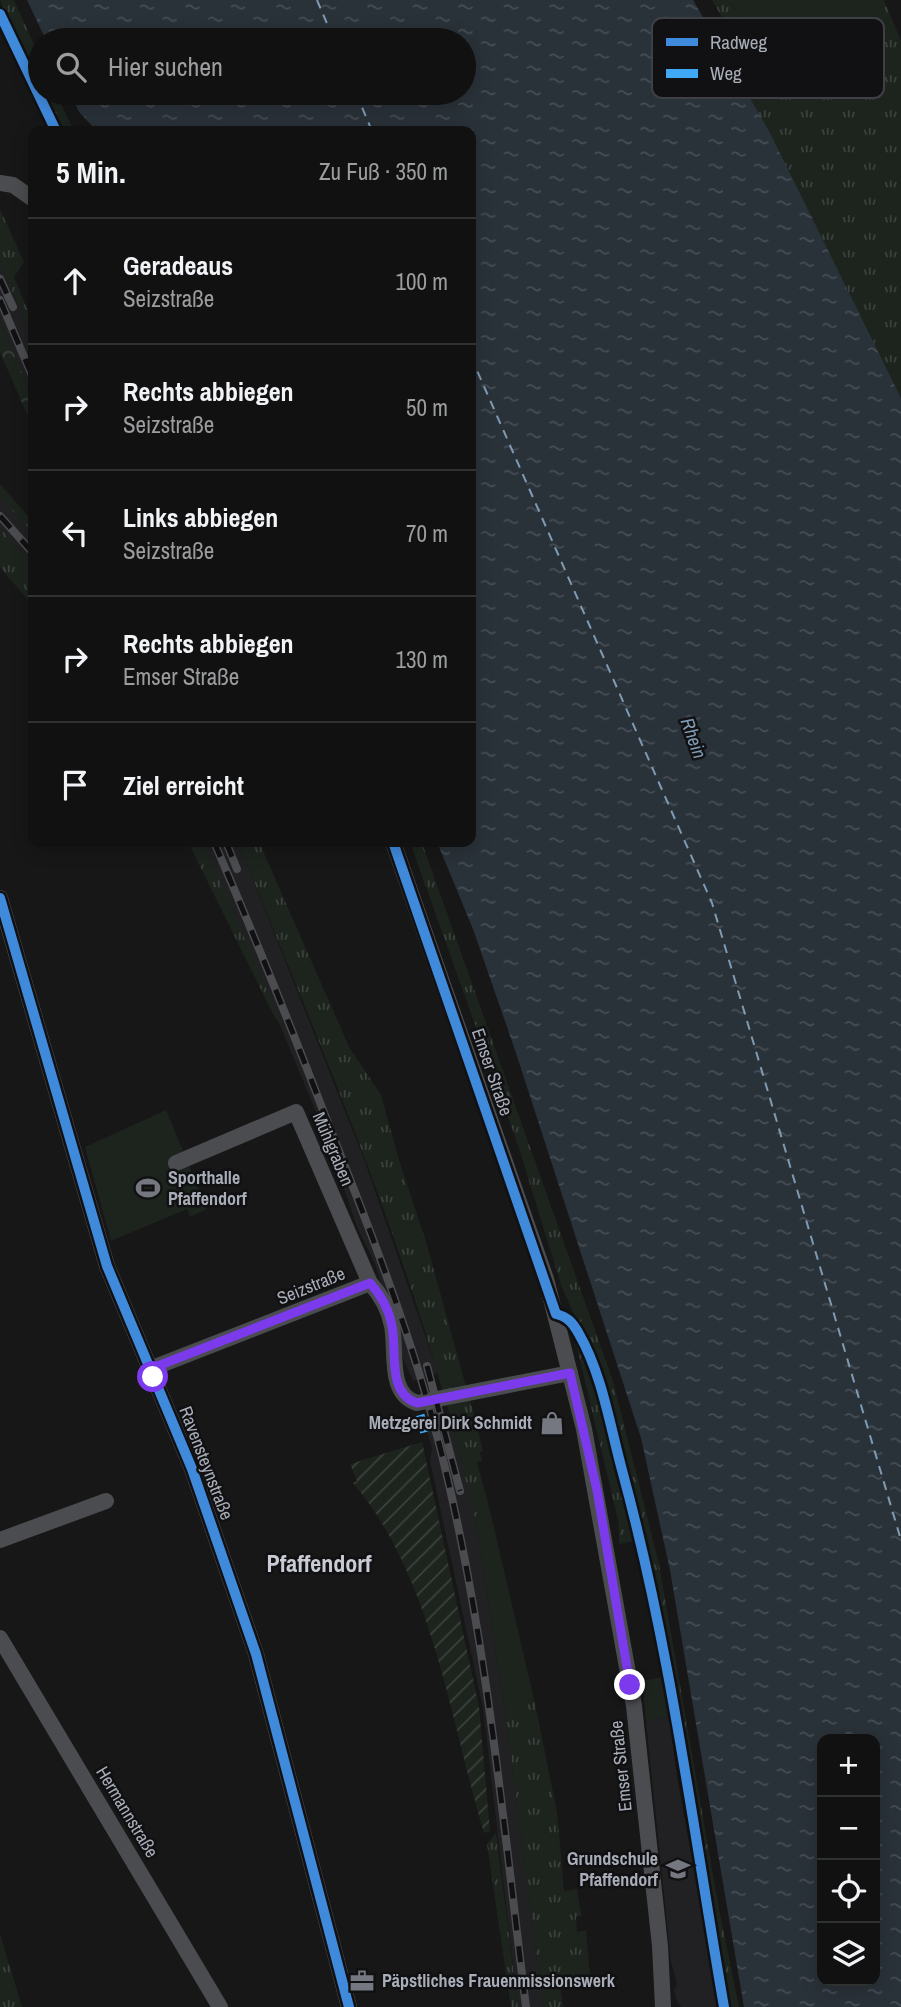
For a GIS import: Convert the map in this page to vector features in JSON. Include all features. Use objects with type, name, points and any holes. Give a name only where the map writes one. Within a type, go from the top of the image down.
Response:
[{"type":"street","points":[[0,183],[13,185],[28,196]]},
{"type":"street","name":"Emser Straße","points":[[395,847],[546,1279],[570,1373],[597,1490],[634,1706],[660,1946],[663,2007]]},
{"type":"street","name":"Ravensteynstraße","points":[[0,898],[107,1266],[192,1469],[256,1654],[349,2007]]},
{"type":"street","name":"Mühlgraben","points":[[176,1163],[296,1112],[370,1283]]},
{"type":"street","name":"Seizstraße","points":[[150,1369],[370,1283],[381,1295],[392,1325],[397,1379],[401,1394],[408,1400],[417,1403],[570,1373]]},
{"type":"street","points":[[0,1540],[106,1502]]},
{"type":"street","name":"Hermannstraße","points":[[0,1638],[219,2007]]},
{"type":"shaded area","points":[[0,263],[28,328],[28,388],[0,320]]},
{"type":"shaded area","points":[[0,497],[28,528],[28,559],[0,528]]},
{"type":"shaded area","points":[[205,847],[240,847],[364,1159],[438,1373],[413,1381],[399,1349],[398,1331],[375,1264],[357,1227],[325,1133]]},
{"type":"shaded area","points":[[451,1417],[476,1522],[504,1705],[543,2007],[518,2007],[483,1708],[430,1461],[432,1448],[425,1425]]},
{"type":"shaded area","name":"Grundschule Pfaffendorf","points":[[669,1716],[677,1777],[719,2007],[681,2007],[674,1990],[677,1984],[671,1961],[646,1721]]},
{"type":"green space","points":[[0,0],[14,0],[28,31],[28,63]]},
{"type":"green space","points":[[712,0],[884,0],[901,41],[901,398],[750,98],[884,98],[884,18],[722,18]]},
{"type":"green space","points":[[731,0],[863,0],[872,18],[740,18]]},
{"type":"green space","points":[[48,105],[62,105],[72,126],[58,126]]},
{"type":"green space","points":[[0,209],[24,262],[14,277],[28,311],[28,328],[0,263]]},
{"type":"green space","points":[[0,320],[28,388],[28,416],[0,352]]},
{"type":"green space","points":[[0,484],[28,516],[28,528],[0,497]]},
{"type":"green space","points":[[0,528],[28,559],[28,600],[0,567]]},
{"type":"green space","points":[[190,847],[205,847],[282,1025],[275,1018]]},
{"type":"green space","points":[[240,847],[261,847],[349,1047],[381,1095],[427,1245],[466,1387],[443,1392],[399,1252],[321,1046]]},
{"type":"green space","points":[[412,847],[423,847],[613,1381],[659,1564],[718,1904],[739,2007],[726,2007],[660,1620],[614,1425],[586,1340],[562,1288],[518,1145]]},
{"type":"green space","name":"Sporthalle Pfaffendorf","points":[[166,1110],[207,1209],[190,1217],[187,1209],[111,1241],[85,1147]]},
{"type":"green space","points":[[574,1335],[607,1427],[636,1541],[619,1544],[619,1524]]},
{"type":"green space","points":[[470,1400],[483,1451],[480,1452],[482,1461],[477,1462],[492,1519],[476,1522],[447,1404]]},
{"type":"green space","points":[[422,1442],[479,1707],[490,1831],[484,1833],[420,1604],[402,1561],[380,1520],[353,1483],[357,1481],[350,1464]]},
{"type":"green space","points":[[492,1519],[534,1699],[504,1705],[476,1522]]},
{"type":"green space","points":[[663,1677],[669,1716],[646,1721],[642,1681]]},
{"type":"green space","points":[[534,1699],[557,1812],[564,1891],[577,1889],[581,1915],[576,1917],[577,1932],[586,1930],[590,1976],[560,1986],[563,2007],[543,2007],[504,1705]]},
{"type":"green space","points":[[496,1833],[518,2007],[511,2007],[487,1844]]},
{"type":"green space","points":[[0,1934],[22,2007],[0,2007]]},
{"type":"water","name":"Rhein","points":[[27,0],[693,0],[703,18],[652,18],[652,98],[750,98],[770,133],[901,398],[901,2007],[744,2007],[670,1570],[641,1438],[515,1050],[473,929],[439,847],[476,847],[476,126],[92,126],[76,105],[476,105],[476,28],[40,28]]},
{"type":"ferry route","points":[[317,0],[329,28]]},
{"type":"ferry route","points":[[361,105],[370,126]]},
{"type":"ferry route","points":[[476,368],[712,903],[901,1540]]},
{"type":"railway","points":[[0,279],[13,307]]},
{"type":"railway","points":[[0,300],[28,366]]},
{"type":"railway","points":[[0,516],[28,547]]},
{"type":"railway","points":[[216,847],[366,1219],[411,1346],[436,1432],[474,1607],[526,2007]]},
{"type":"railway","points":[[228,847],[237,869]]},
{"type":"railway","points":[[427,1366],[460,1491]]},
{"type":"marked path","points":[[420,1415],[427,1441]]},
{"type":"cycle path","points":[[0,14],[28,72]]},
{"type":"cycle path","points":[[44,105],[54,126]]},
{"type":"cycle path","points":[[395,847],[556,1314],[570,1321],[579,1334],[594,1366],[605,1400],[654,1603],[724,2007]]},
{"type":"cycle path","points":[[0,898],[107,1266],[192,1469],[256,1654],[349,2007]]},
{"type":"place","name":"Sporthalle Pfaffendorf","points":[[148,1188]]},
{"type":"place","name":"Metzgerei Dirk Schmidt","points":[[552,1423]]},
{"type":"place","name":"Grundschule Pfaffendorf","points":[[678,1869]]},
{"type":"place","name":"Päpstliches Frauenmissionswerk","points":[[362,1981]]},
{"type":"district","name":"Pfaffendorf","points":[[319,1564]]},
{"type":"route","points":[[153,1377],[150,1369],[370,1283],[381,1295],[392,1325],[397,1379],[401,1394],[408,1400],[417,1403],[570,1373],[597,1490],[630,1685]]}]
